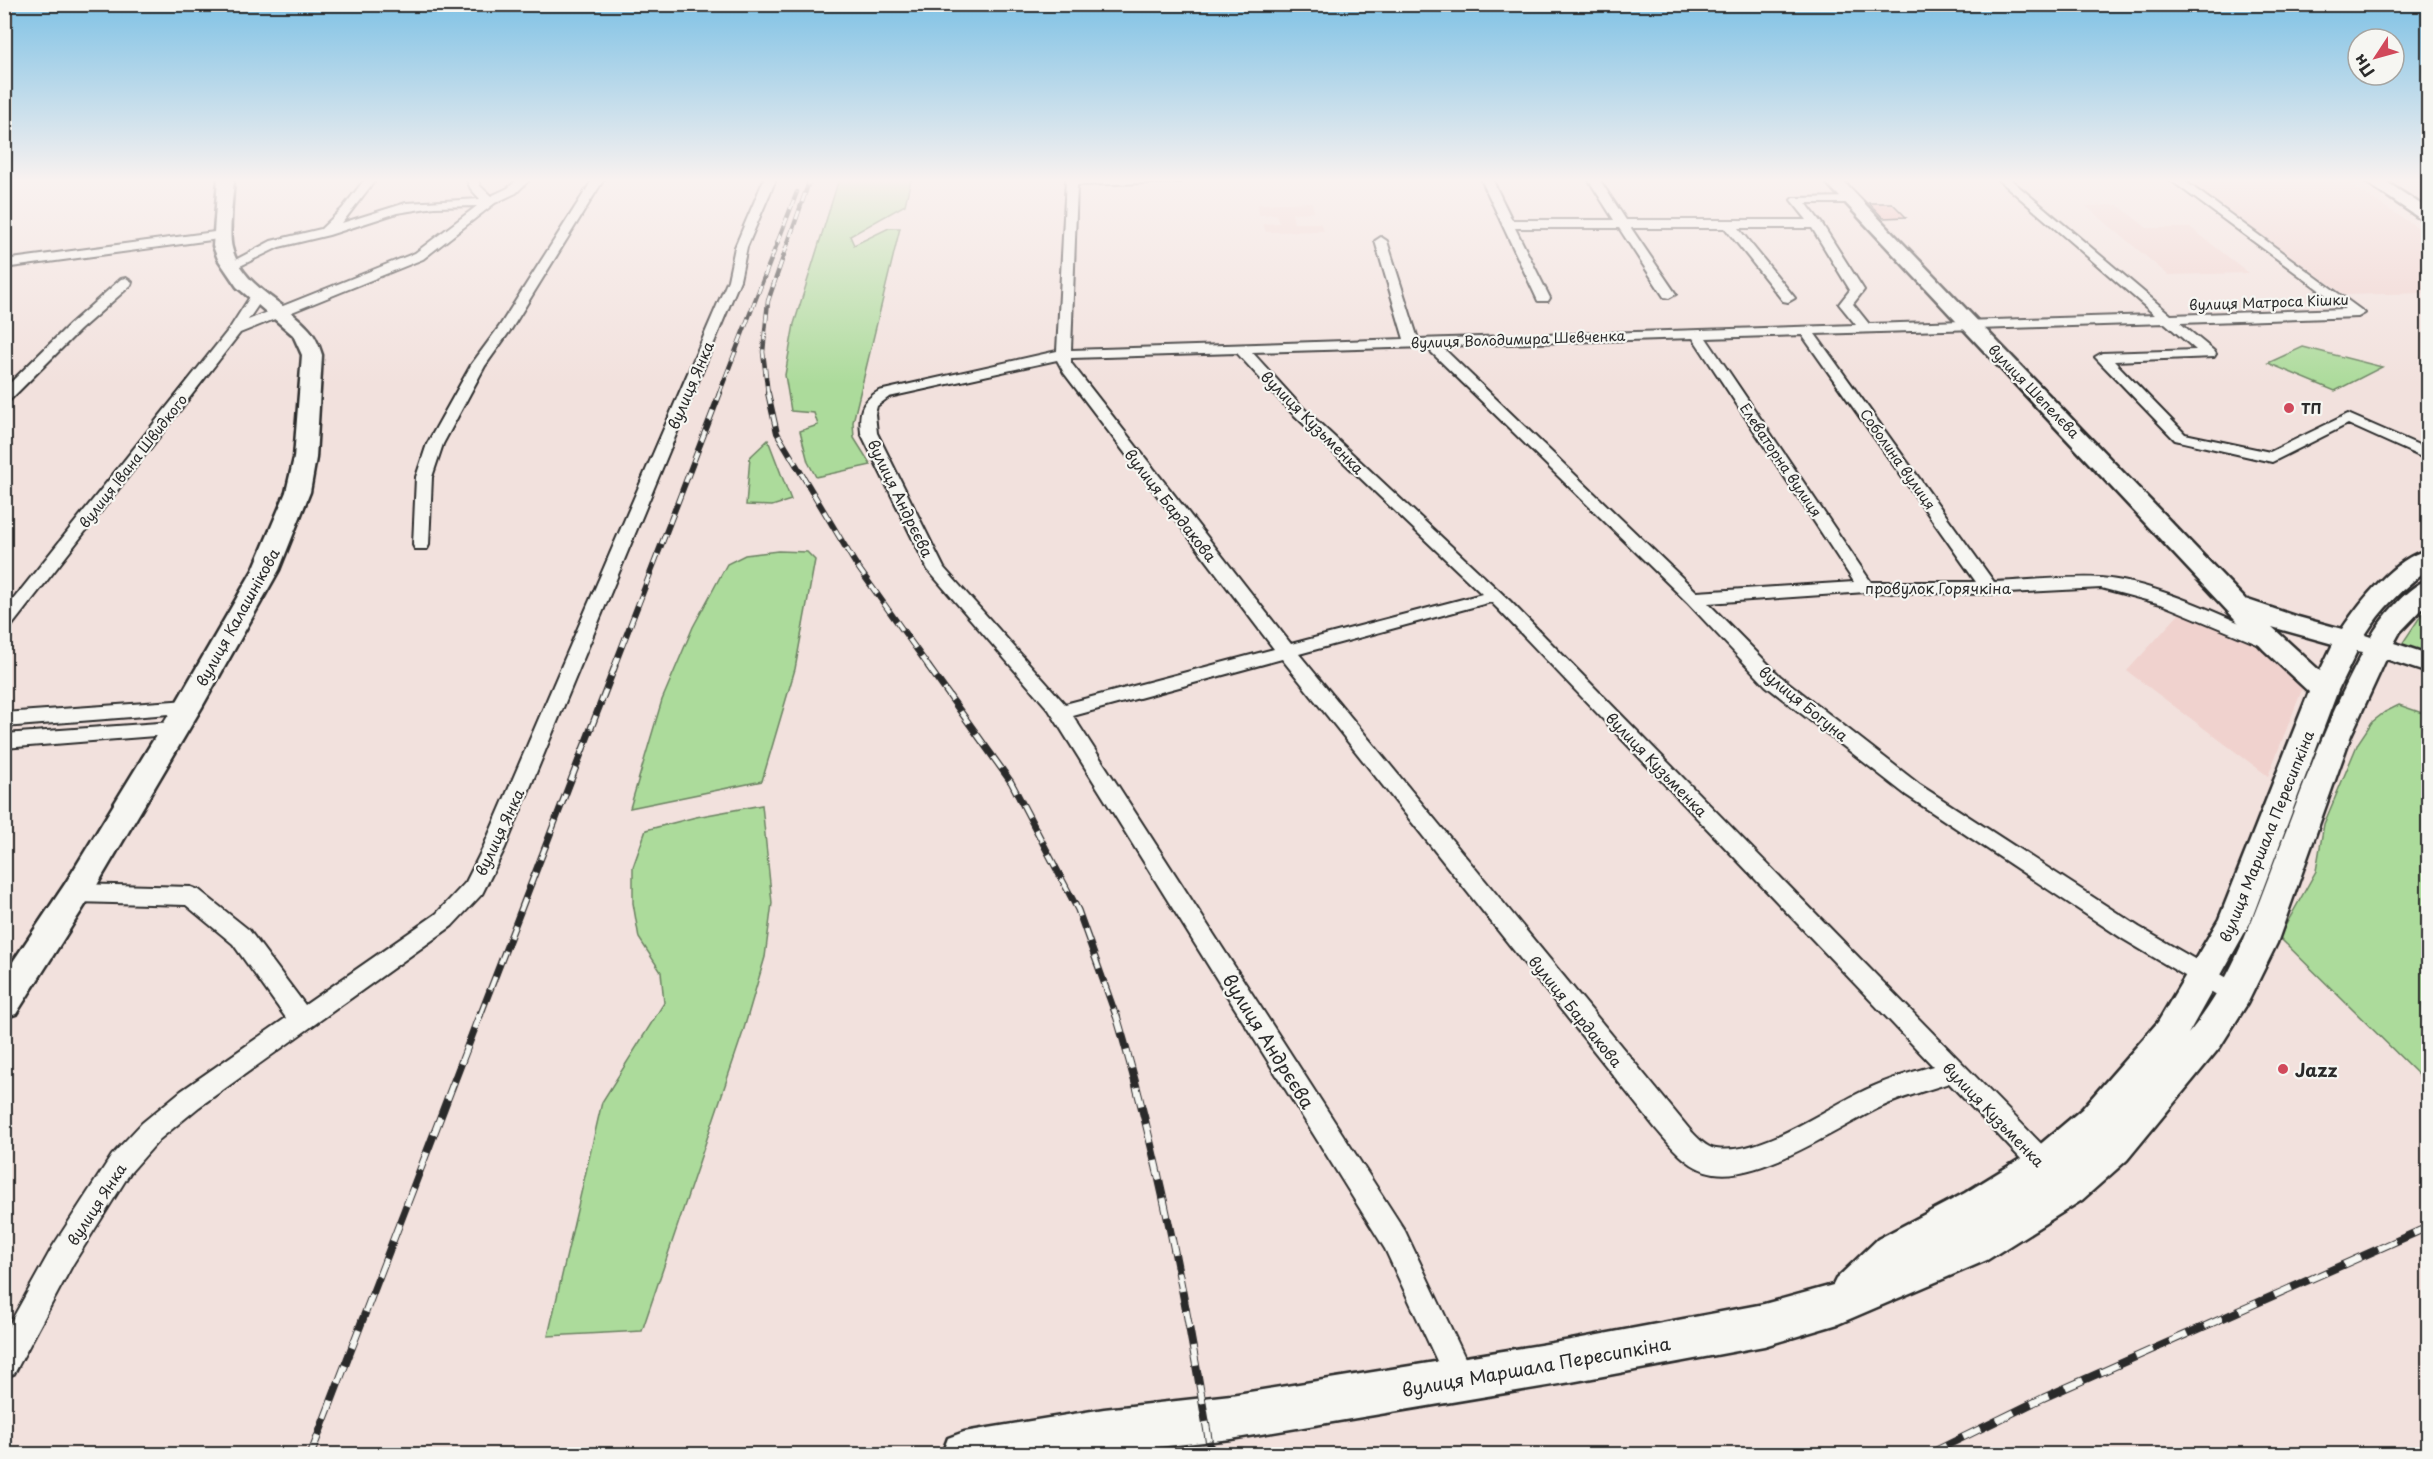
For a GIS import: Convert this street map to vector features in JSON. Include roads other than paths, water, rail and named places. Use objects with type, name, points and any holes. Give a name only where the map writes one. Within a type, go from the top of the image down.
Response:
[{"type":"street","points":[[4,264],[131,247]]},
{"type":"street","name":"вулиця Калашнікова","points":[[4,1004],[76,893],[188,707],[266,570],[298,492],[305,458],[312,355],[300,331],[258,295],[230,266],[224,255],[223,247]]},
{"type":"street","points":[[230,266],[269,247]]},
{"type":"street","points":[[235,330],[419,256],[431,247]]},
{"type":"street","points":[[421,545],[424,477],[435,444],[478,365],[505,328],[556,247]]},
{"type":"street","name":"вулиця Янка","points":[[4,1364],[63,1255],[121,1164],[150,1131],[190,1099],[301,1019],[444,920],[474,888],[499,837],[734,280],[741,247]]},
{"type":"street","points":[[1064,354],[1069,247]]},
{"type":"street","points":[[1384,247],[1420,342]]},
{"type":"street","points":[[1518,247],[1543,298]]},
{"type":"street","points":[[1638,247],[1669,294]]},
{"type":"street","points":[[1747,247],[1788,298]]},
{"type":"street","points":[[1830,247],[1857,290],[1846,304],[1866,329]]},
{"type":"street","name":"вулиця Шепелєва","points":[[1896,247],[2273,644],[2324,690]]},
{"type":"street","points":[[2083,247],[2209,354],[2102,357],[2180,437],[2272,457],[2348,418],[2428,455]]},
{"type":"street","name":"вулиця Матроса Кішки","points":[[2170,321],[2358,313],[2267,247]]},
{"type":"street","points":[[4,398],[75,327],[126,282]]},
{"type":"street","name":"вулиця Івана Швидкого","points":[[4,624],[235,330],[258,295]]},
{"type":"street","name":"вулиця Володимира Шевченка","points":[[1064,354],[2170,321]]},
{"type":"street","name":"Соболина вулиця","points":[[1806,331],[1989,588]]},
{"type":"street","name":"Елеваторна вулиця","points":[[1697,334],[1866,587]]},
{"type":"street","name":"вулиця Богуна","points":[[1420,342],[1693,598],[1773,681],[1913,790],[2131,933],[2235,994]]},
{"type":"street","name":"вулиця Кузьменка","points":[[1240,348],[1295,408],[1494,596],[2055,1176]]},
{"type":"street","name":"вулиця Бардакова","points":[[1064,354],[1064,363],[1069,370],[1156,486],[1286,651],[1665,1121],[1692,1149],[1713,1161],[1736,1161],[1766,1151],[1887,1092],[1952,1071]]},
{"type":"street","name":"вулиця Андрєєва","points":[[1064,354],[884,394],[872,400],[867,410],[869,433],[937,570],[1061,712],[1395,1240],[1460,1379]]},
{"type":"street","name":"вулиця Маршала Пересипкіна","points":[[2055,1176],[2114,1148],[2208,1036],[2235,994],[2260,943],[2337,735],[2366,650],[2369,608],[2392,584],[2428,558]]},
{"type":"street","name":"провулок Горячкіна","points":[[1693,598],[1866,587],[1989,588],[2101,583],[2180,605]]},
{"type":"street","name":"вулиця Маршала Пересипкіна","points":[[964,1455],[1104,1431],[1231,1417],[1666,1344],[1764,1325],[1838,1304],[1972,1246],[2055,1176],[2095,1121],[2170,1033],[2205,977],[2234,923],[2324,690],[2428,588]]},
{"type":"street","points":[[1061,712],[1494,596]]},
{"type":"street","points":[[2180,605],[2235,604],[2390,659],[2428,664]]},
{"type":"street","points":[[2180,605],[2273,644]]},
{"type":"street","points":[[4,720],[188,707]]},
{"type":"street","points":[[4,741],[173,729]]},
{"type":"street","points":[[76,893],[191,896],[241,937],[301,1019]]},
{"type":"railway","points":[[719,394],[776,247]]},
{"type":"railway","points":[[768,394],[763,352],[768,301],[787,247]]},
{"type":"railway","points":[[614,667],[720,393]]},
{"type":"railway","points":[[768,393],[777,433],[855,563],[929,667]]},
{"type":"railway","points":[[480,1016],[615,666]]},
{"type":"railway","points":[[928,666],[1011,782],[1078,910],[1116,1016]]},
{"type":"railway","points":[[311,1454],[480,1014]]},
{"type":"railway","points":[[1116,1014],[1146,1123],[1171,1232],[1211,1454]]},
{"type":"railway","points":[[1929,1454],[2043,1398],[2428,1227]]},
{"type":"place","name":"ТП","points":[[2289,408]]},
{"type":"place","name":"Jazz","points":[[2283,1069]]}]
